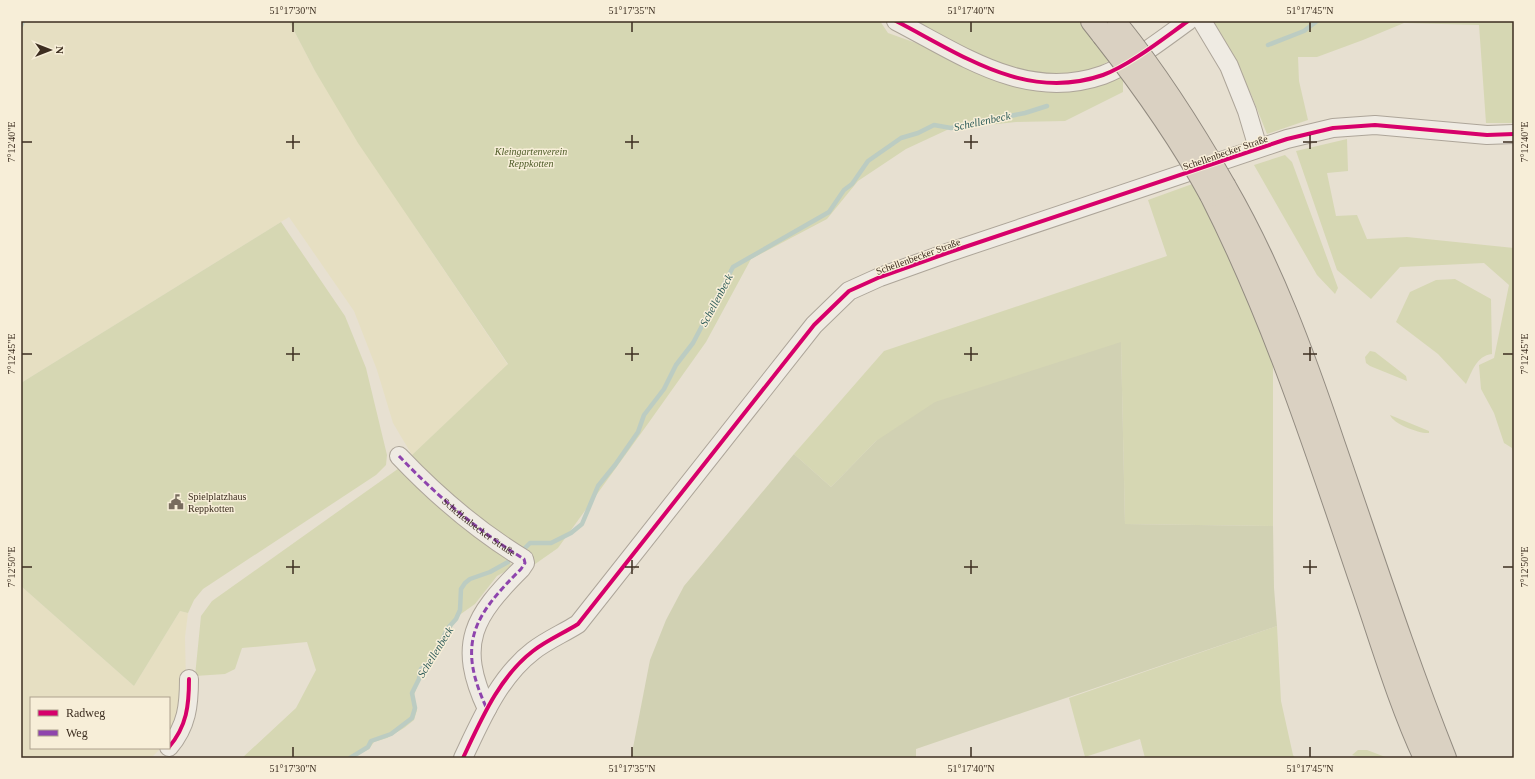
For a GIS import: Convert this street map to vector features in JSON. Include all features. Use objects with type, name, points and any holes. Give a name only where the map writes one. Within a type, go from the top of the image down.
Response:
[{"type":"highway","points":[[1107,26],[1134,74],[1194,164],[1218,191],[1257,246],[1294,331],[1386,597],[1445,758]]},
{"type":"highway","points":[[1218,191],[1249,275],[1287,367],[1397,687],[1425,758]]},
{"type":"street","points":[[896,21],[997,73],[1033,83],[1072,82],[1103,74],[1123,64],[1188,21]]},
{"type":"street","name":"Schellenbecker Straße","points":[[1202,21],[1229,66],[1247,111],[1258,148]]},
{"type":"street","name":"Schellenbecker Straße","points":[[463,758],[487,709],[517,665],[534,650],[578,624],[814,325],[849,291],[880,277],[947,253],[1258,148],[1287,139],[1333,128],[1375,125],[1487,135],[1514,134]]},
{"type":"street","name":"Schellenbecker Straße","points":[[400,456],[432,490],[462,515],[524,558],[525,563],[521,569],[482,614],[472,639],[473,666],[476,685],[487,709]]},
{"type":"street","points":[[170,744],[181,728],[189,705],[189,679]]},
{"type":"street","points":[[159,758],[166,749]]},
{"type":"shaded area","points":[[21,21],[289,21],[315,71],[419,233],[508,365],[412,455],[393,423],[377,370],[354,311],[289,217],[21,383]]},
{"type":"shaded area","points":[[21,586],[134,686],[180,611],[188,613],[185,637],[186,685],[182,706],[170,736],[170,697],[30,697],[30,749],[160,749],[151,758],[21,758]]},
{"type":"green space","name":"Kleingartenverein Reppkotten","points":[[289,21],[880,21],[888,33],[930,48],[969,70],[1020,88],[1041,89],[1123,72],[1123,92],[1065,121],[1016,122],[949,129],[906,149],[858,181],[827,219],[751,259],[706,342],[647,425],[558,548],[528,569],[436,486],[412,455],[508,364],[358,143],[315,71]]},
{"type":"green space","points":[[916,21],[1086,21],[1112,59],[1092,71],[1060,76],[1025,74],[948,42]]},
{"type":"green space","points":[[1212,21],[1514,21],[1514,123],[1486,123],[1479,25],[1404,23],[1317,57],[1298,57],[1299,81],[1308,120],[1267,134],[1251,94]]},
{"type":"green space","points":[[1347,139],[1348,171],[1327,173],[1336,216],[1357,215],[1367,239],[1407,237],[1514,248],[1514,456],[1512,448],[1504,443],[1494,413],[1481,389],[1479,365],[1494,358],[1509,285],[1484,263],[1400,267],[1371,299],[1337,270],[1296,151]]},
{"type":"green space","points":[[1285,155],[1292,162],[1338,288],[1335,294],[1317,275],[1254,165]]},
{"type":"green space","points":[[1195,183],[1273,347],[1273,526],[1125,524],[1121,343],[876,441],[831,487],[794,454],[884,351],[1167,256],[1148,200]]},
{"type":"green space","points":[[281,222],[345,316],[366,368],[387,455],[386,465],[376,475],[203,589],[194,600],[188,613],[180,611],[134,686],[21,586],[21,383]]},
{"type":"green space","points":[[1455,279],[1491,299],[1492,354],[1487,355],[1478,361],[1466,384],[1438,354],[1396,322],[1410,292],[1436,280]]},
{"type":"green space","points":[[1121,342],[1125,524],[1273,526],[1274,588],[1277,626],[916,749],[916,758],[631,758],[650,660],[666,620],[684,586],[794,454],[831,487],[876,441],[935,402]]},
{"type":"green space","points":[[1370,351],[1375,352],[1406,376],[1407,381],[1366,363],[1365,357]]},
{"type":"green space","points":[[1390,415],[1429,431],[1429,433],[1407,428],[1396,422]]},
{"type":"green space","points":[[402,466],[422,493],[459,524],[505,556],[511,564],[508,570],[497,576],[475,604],[458,616],[435,659],[422,672],[414,695],[417,710],[414,720],[404,728],[387,738],[374,742],[369,749],[352,758],[242,758],[296,708],[316,670],[307,642],[242,648],[235,669],[225,674],[195,676],[201,616],[212,601]]},
{"type":"green space","points":[[1277,626],[1281,701],[1293,755],[1295,758],[1145,758],[1140,739],[1085,757],[1069,698]]},
{"type":"green space","points":[[1358,750],[1367,750],[1388,758],[1362,758],[1352,755]]},
{"type":"waterway","points":[[21,26],[23,21]]},
{"type":"waterway","name":"Schellenbeck","points":[[1268,45],[1304,31],[1317,21]]},
{"type":"waterway","name":"Schellenbeck","points":[[523,550],[530,543],[551,543],[571,533],[582,524],[598,486],[638,432],[644,415],[664,389],[676,365],[693,343],[733,267],[829,212],[844,190],[852,184],[868,161],[901,138],[918,133],[934,125],[951,128],[1025,113],[1047,106]]},
{"type":"waterway","name":"Schellenbeck","points":[[350,758],[368,747],[371,741],[391,734],[412,718],[415,708],[412,693],[419,679],[421,669],[432,660],[448,628],[456,619],[460,610],[461,589],[470,579],[490,572],[508,562]]},
{"type":"marked path","points":[[399,456],[458,512],[490,537],[524,559],[525,563],[521,569],[492,601],[481,617],[475,632],[472,648],[473,666],[478,686],[487,709]]},
{"type":"cycle path","points":[[896,21],[945,48],[995,71],[1021,79],[1047,83],[1075,82],[1113,71],[1147,51],[1188,21]]},
{"type":"cycle path","points":[[463,758],[484,714],[510,673],[538,647],[578,624],[814,325],[849,291],[880,277],[947,253],[1287,139],[1333,128],[1375,125],[1487,135],[1514,134]]},
{"type":"cycle path","points":[[170,746],[180,731],[186,715],[189,679]]},
{"type":"place","name":"Spielplatzhaus Reppkotten","points":[[176,502]]}]
